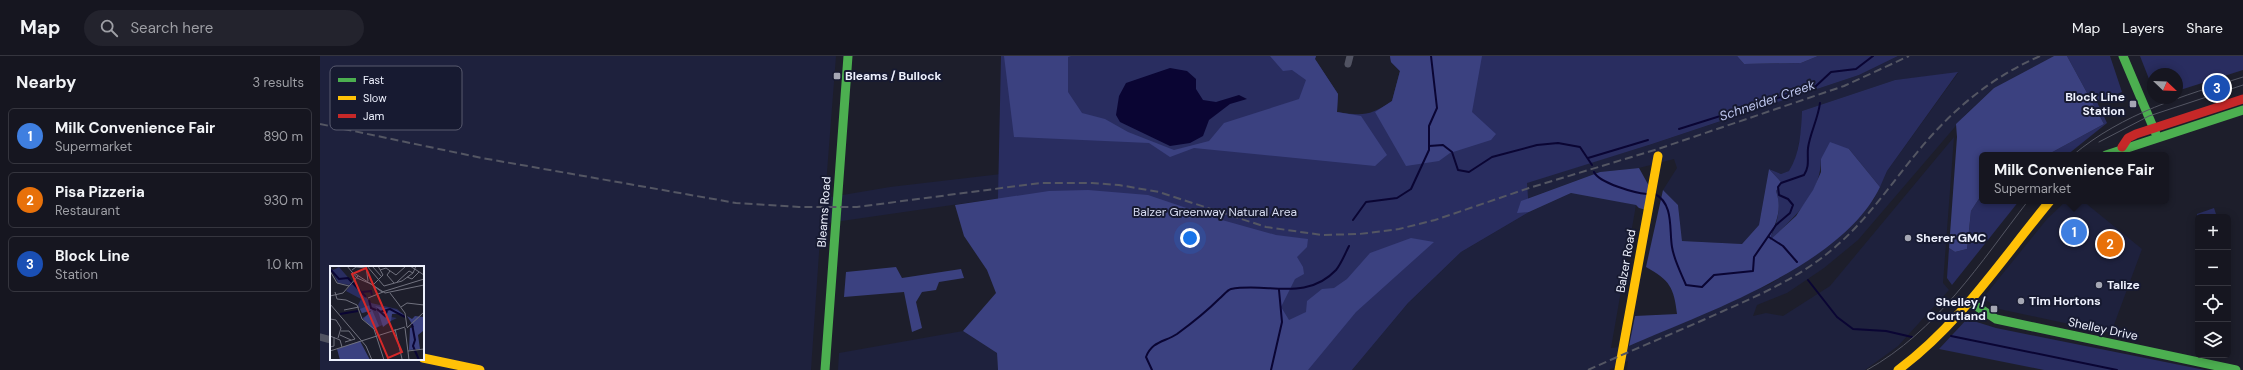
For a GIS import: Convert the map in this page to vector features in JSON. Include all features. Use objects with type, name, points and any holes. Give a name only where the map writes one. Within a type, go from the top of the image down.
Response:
[{"type":"main road","name":"Bleams Road","points":[[825,370],[848,56]]},
{"type":"main road","points":[[2124,56],[2158,139]]},
{"type":"main road","points":[[2111,152],[2122,146],[2128,138],[2153,127],[2243,99]]},
{"type":"main road","points":[[2122,146],[2132,147],[2243,110]]},
{"type":"main road","name":"Balzer Road","points":[[1619,370],[1658,156]]},
{"type":"main road","points":[[1898,370],[1929,346],[1970,302],[2026,229],[2047,204]]},
{"type":"main road","name":"Shelley Drive","points":[[1970,302],[1986,314],[2003,321],[2236,370]]},
{"type":"main road","points":[[424,358],[480,370]]},
{"type":"street","points":[[1348,64],[1350,56]]},
{"type":"street","points":[[320,337],[330,340]]},
{"type":"shaded area","points":[[320,56],[836,56],[825,198],[890,187],[1036,170],[1560,172],[1652,144],[1859,75],[1898,56],[2054,56],[1994,88],[1966,114],[1858,240],[1824,268],[1787,293],[1757,305],[1753,316],[1766,313],[1783,316],[1830,286],[1954,137],[1943,283],[1949,290],[1898,346],[1865,370],[1627,370],[1628,361],[1609,370],[1352,370],[1408,303],[1461,252],[1529,212],[1571,193],[1589,195],[1636,205],[1611,348],[1629,346],[1770,284],[1810,259],[1845,231],[1874,199],[1887,171],[1958,73],[1895,80],[1802,111],[1801,132],[1795,163],[1790,171],[1781,174],[1769,169],[1759,225],[1742,244],[1682,241],[1678,205],[1663,190],[1677,168],[1674,159],[1639,168],[1600,172],[1510,205],[1049,191],[821,224],[811,370],[320,370]]},
{"type":"shaded area","points":[[1004,56],[1071,56],[1068,57],[1068,92],[1082,113],[1105,119],[1128,132],[1174,150],[1209,141],[1224,123],[1299,99],[1306,80],[1292,70],[1283,71],[1270,56],[1316,56],[1315,59],[1338,94],[1337,112],[1361,116],[1387,155],[1375,166],[1194,148],[1170,157],[1149,143],[1014,137]]},
{"type":"shaded area","points":[[1390,56],[1482,56],[1472,112],[1496,134],[1491,140],[1450,153],[1439,161],[1406,166],[1375,112],[1392,101],[1400,71],[1391,62]]},
{"type":"shaded area","points":[[1737,56],[1818,56],[1801,63],[1744,64]]},
{"type":"shaded area","points":[[2054,56],[2067,56],[2104,124],[2053,152],[1979,152],[1979,199],[1971,211],[1967,249],[1955,252],[1949,248],[1957,137],[1956,124],[1994,88]]},
{"type":"shaded area","points":[[1170,68],[1187,71],[1196,79],[1196,89],[1203,100],[1216,102],[1239,95],[1247,99],[1230,104],[1209,120],[1203,136],[1190,143],[1170,146],[1120,122],[1116,115],[1119,96],[1126,83]]},
{"type":"shaded area","points":[[1830,142],[1849,149],[1880,187],[1861,215],[1836,240],[1804,263],[1769,283],[1732,302],[1629,346],[1635,316],[1677,314],[1672,291],[1666,281],[1661,276],[1646,267],[1663,190],[1678,205],[1682,241],[1742,244],[1759,225],[1769,169],[1782,183],[1776,191],[1779,205],[1776,222],[1770,240],[1796,216],[1813,190],[1821,172],[1821,159]]},
{"type":"shaded area","points":[[1639,168],[1649,186],[1646,210],[1639,208],[1636,205],[1571,193],[1529,212],[1517,213],[1521,201],[1600,172]]},
{"type":"shaded area","points":[[1088,190],[1148,195],[1222,220],[1276,235],[1308,239],[1307,247],[1297,257],[1303,267],[1304,274],[1295,279],[1281,307],[1289,320],[1306,312],[1307,301],[1322,289],[1334,288],[1347,279],[1370,253],[1411,238],[1434,242],[1356,312],[1308,370],[998,370],[997,353],[963,331],[996,293],[987,270],[964,236],[955,205],[1049,191]]},
{"type":"shaded area","points":[[2063,204],[2087,204],[2142,249],[2111,333],[1999,309],[1983,298],[2047,219]]},
{"type":"shaded area","points":[[896,267],[902,278],[961,269],[964,278],[939,282],[936,290],[922,292],[916,302],[922,328],[912,332],[904,292],[844,297],[846,272]]},
{"type":"shaded area","points":[[963,331],[997,353],[998,370],[838,370],[839,353]]},
{"type":"green space","name":"Balzer Greenway Natural Area","points":[[1001,56],[1316,56],[1315,59],[1338,94],[1337,112],[1366,114],[1378,110],[1392,101],[1400,71],[1391,62],[1390,56],[1737,56],[1744,64],[1801,63],[1818,56],[1898,56],[1859,75],[1652,144],[1527,183],[1529,212],[1461,252],[1408,303],[1352,370],[1000,370],[996,293]]},
{"type":"green space","points":[[2067,56],[2110,56],[2122,92],[2097,102],[2107,123],[2071,152],[2053,152],[2104,124]]},
{"type":"green space","points":[[2140,56],[2243,56],[2243,70],[2183,89],[2183,68],[2147,68],[2147,74]]},
{"type":"green space","points":[[1958,72],[1887,171],[1880,187],[1849,149],[1821,159],[1820,172],[1811,195],[1796,215],[1769,241],[1779,210],[1776,191],[1782,183],[1769,169],[1781,174],[1789,171],[1793,164],[1798,150],[1802,111],[1895,80]]},
{"type":"green space","points":[[1979,199],[1979,204],[2017,204],[1952,285],[1947,278],[1949,248],[1955,252],[1967,249],[1971,211]]},
{"type":"green space","points":[[2214,208],[2216,214],[2197,214]]},
{"type":"green space","points":[[1967,319],[1996,328],[2205,370],[2044,370],[1939,349]]},
{"type":"waterway","name":"Schneider Creek","points":[[1353,220],[1366,202],[1397,198],[1411,189],[1429,150],[1429,126],[1437,108],[1431,56]]},
{"type":"waterway","name":"Schneider Creek","points":[[1679,129],[1816,86],[1831,72],[1856,69],[1873,56]]},
{"type":"waterway","name":"Schneider Creek","points":[[1655,194],[1661,198],[1668,210],[1673,252],[1686,285],[1702,287],[1714,275],[1753,271],[1754,257],[1776,225],[1790,213],[1793,205],[1788,199],[1779,195],[1778,187],[1781,183],[1804,175],[1806,172],[1808,165],[1809,142],[1818,115],[1820,103]]},
{"type":"waterway","name":"Schneider Creek","points":[[1588,158],[1648,140]]},
{"type":"waterway","name":"Schneider Creek","points":[[1429,146],[1443,145],[1452,152],[1458,170],[1469,172],[1492,157],[1537,145],[1558,143],[1580,147],[1592,165]]},
{"type":"waterway","name":"Schneider Creek","points":[[1594,172],[1597,176],[1610,184],[1626,190],[1647,194]]},
{"type":"waterway","points":[[1769,237],[1783,246],[1797,262]]},
{"type":"waterway","points":[[1152,370],[1146,357],[1152,348],[1159,342],[1172,337],[1183,330],[1226,292],[1231,289],[1245,287],[1286,289],[1312,285],[1324,280],[1336,270],[1349,246]]},
{"type":"waterway","points":[[1808,280],[1837,317],[1853,329],[1886,331],[1912,337]]},
{"type":"waterway","name":"Schneider Creek","points":[[1271,370],[1282,322],[1279,290]]},
{"type":"waterway","points":[[1951,336],[2117,370]]},
{"type":"tram line","points":[[2077,152],[2092,140],[2112,128],[2154,107],[2243,77]]},
{"type":"tram line","points":[[2099,142],[2149,116],[2243,85]]},
{"type":"tram line","points":[[1867,370],[1892,354],[1915,336],[1936,316],[1956,294],[2026,204]]},
{"type":"railway","points":[[349,130],[482,158],[736,203],[799,207],[857,207],[1040,183],[1092,183],[1119,185],[1159,192],[1266,227],[1322,235],[1359,234],[1399,229],[1435,220],[1529,188],[1658,149],[1844,86],[1909,56]]},
{"type":"railway","points":[[1588,370],[1751,298],[1808,268],[1848,235],[1933,134],[1957,110],[1996,80],[2040,56]]},
{"type":"railway","points":[[320,124],[330,126]]},
{"type":"traffic: fast","points":[[825,370],[848,56]]},
{"type":"traffic: fast","points":[[2123,56],[2156,134]]},
{"type":"traffic: fast","points":[[2115,152],[2243,110]]},
{"type":"traffic: fast","points":[[1970,302],[1996,319],[2236,370]]},
{"type":"traffic: slow","points":[[1619,370],[1658,156]]},
{"type":"traffic: slow","points":[[1898,370],[1920,352],[1960,312],[2048,204]]},
{"type":"traffic: slow","points":[[424,358],[480,370]]},
{"type":"traffic: jam","points":[[2122,147],[2128,138],[2136,134],[2243,99]]},
{"type":"place","name":"Bleams / Bullock","points":[[837,76]]},
{"type":"place","name":"Block Line","points":[[2217,88]]},
{"type":"place","name":"Block Line Station","points":[[2133,104]]},
{"type":"place","name":"Milk Convenience Fair","points":[[2074,232]]},
{"type":"place","name":"Sherer GMC","points":[[1908,238]]},
{"type":"place","name":"Pisa Pizzeria","points":[[2110,244]]},
{"type":"place","name":"Talize","points":[[2099,285]]},
{"type":"place","name":"Tim Hortons","points":[[2021,301]]},
{"type":"place","name":"Shelley / Courtland","points":[[1994,309]]}]
